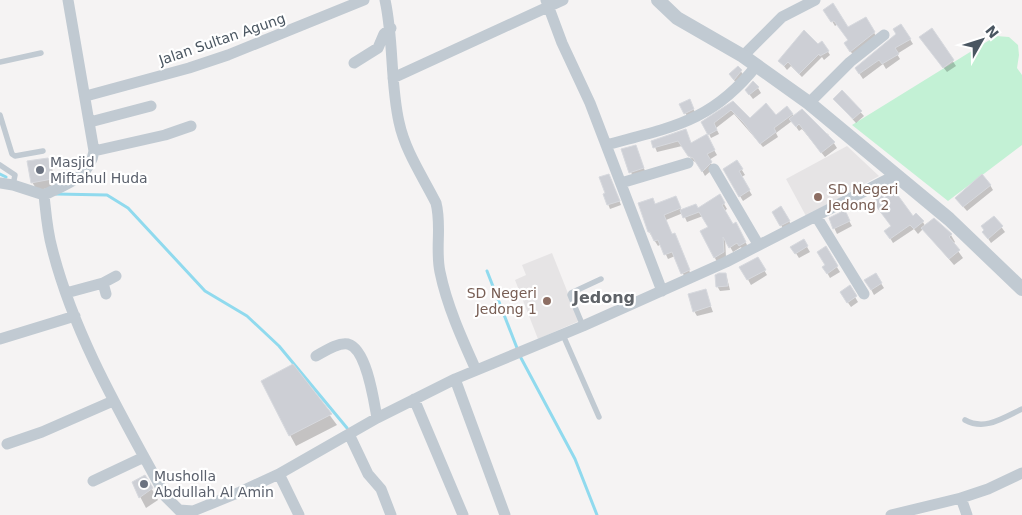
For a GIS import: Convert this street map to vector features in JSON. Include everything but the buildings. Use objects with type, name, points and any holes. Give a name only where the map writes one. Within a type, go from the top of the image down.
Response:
[{"type":"street","points":[[0,183],[44,195],[84,174],[92,159],[94,150],[90,122],[68,0]]},
{"type":"street","name":"Jalan Sultan Agung","points":[[86,96],[228,55],[364,0]]},
{"type":"street","points":[[385,0],[391,28],[393,78],[399,125],[439,214],[438,257],[445,289],[476,370]]},
{"type":"street","points":[[393,78],[546,3],[563,0]]},
{"type":"street","points":[[658,0],[688,25],[744,56],[809,103],[949,219],[1022,289]]},
{"type":"street","points":[[744,56],[782,17],[815,0]]},
{"type":"street","points":[[546,3],[606,145],[662,291]]},
{"type":"street","points":[[354,63],[378,48],[384,34],[391,28]]},
{"type":"street","points":[[809,103],[850,62],[884,35]]},
{"type":"street","points":[[606,145],[668,127],[709,112],[740,87],[757,65]]},
{"type":"street","points":[[90,122],[150,106]]},
{"type":"street","points":[[94,150],[165,135],[191,126]]},
{"type":"street","points":[[621,183],[688,163]]},
{"type":"street","points":[[714,169],[758,244]]},
{"type":"street","points":[[44,195],[52,248],[75,316],[113,401],[166,497],[181,513],[202,508],[279,474],[414,398],[662,291],[896,175]]},
{"type":"street","points":[[816,216],[864,294]]},
{"type":"street","points":[[66,293],[104,289],[116,276]]},
{"type":"street","points":[[0,339],[75,316]]},
{"type":"street","points":[[316,356],[341,344],[354,347],[370,379],[377,418]]},
{"type":"street","points":[[455,379],[505,515]]},
{"type":"street","points":[[414,398],[463,515]]},
{"type":"street","points":[[7,444],[42,432],[113,401]]},
{"type":"street","points":[[349,434],[368,474],[381,490],[391,515]]},
{"type":"street","points":[[94,481],[144,457]]},
{"type":"street","points":[[891,515],[961,498],[988,489],[1022,473]]},
{"type":"street","points":[[279,474],[299,515]]},
{"type":"street","points":[[961,498],[967,515]]},
{"type":"lane","points":[[0,62],[41,53]]},
{"type":"lane","points":[[0,115],[12,154],[15,156],[43,151]]},
{"type":"lane","points":[[0,165],[15,175],[13,185]]},
{"type":"lane","points":[[583,326],[570,295],[601,279]]},
{"type":"lane","points":[[563,335],[599,417]]},
{"type":"lane","points":[[965,420],[983,426],[1022,409]]},
{"type":"shaded area","name":"SD Negeri Jedong 2","points":[[847,146],[879,176],[806,216],[786,179]]},
{"type":"shaded area","name":"SD Negeri Jedong 1","points":[[552,253],[579,321],[538,339],[515,280],[526,275],[522,265]]},
{"type":"green space","points":[[996,36],[1009,37],[1018,45],[1017,68],[1022,75],[1022,145],[948,201],[852,125]]},
{"type":"waterway","points":[[0,174],[6,177]]},
{"type":"waterway","points":[[56,194],[107,195],[128,208],[205,291],[247,316],[279,346],[347,428]]},
{"type":"waterway","points":[[487,271],[517,348]]},
{"type":"waterway","points":[[521,358],[575,459],[597,515]]},
{"type":"place","name":"Masjid Miftahul Huda","points":[[40,170]]},
{"type":"place","name":"SD Negeri Jedong 2","points":[[818,197]]},
{"type":"place","name":"SD Negeri Jedong 1","points":[[547,301]]},
{"type":"place","name":"Musholla Abdullah Al Amin","points":[[144,484]]},
{"type":"district","name":"Jedong","points":[[604,297]]}]
